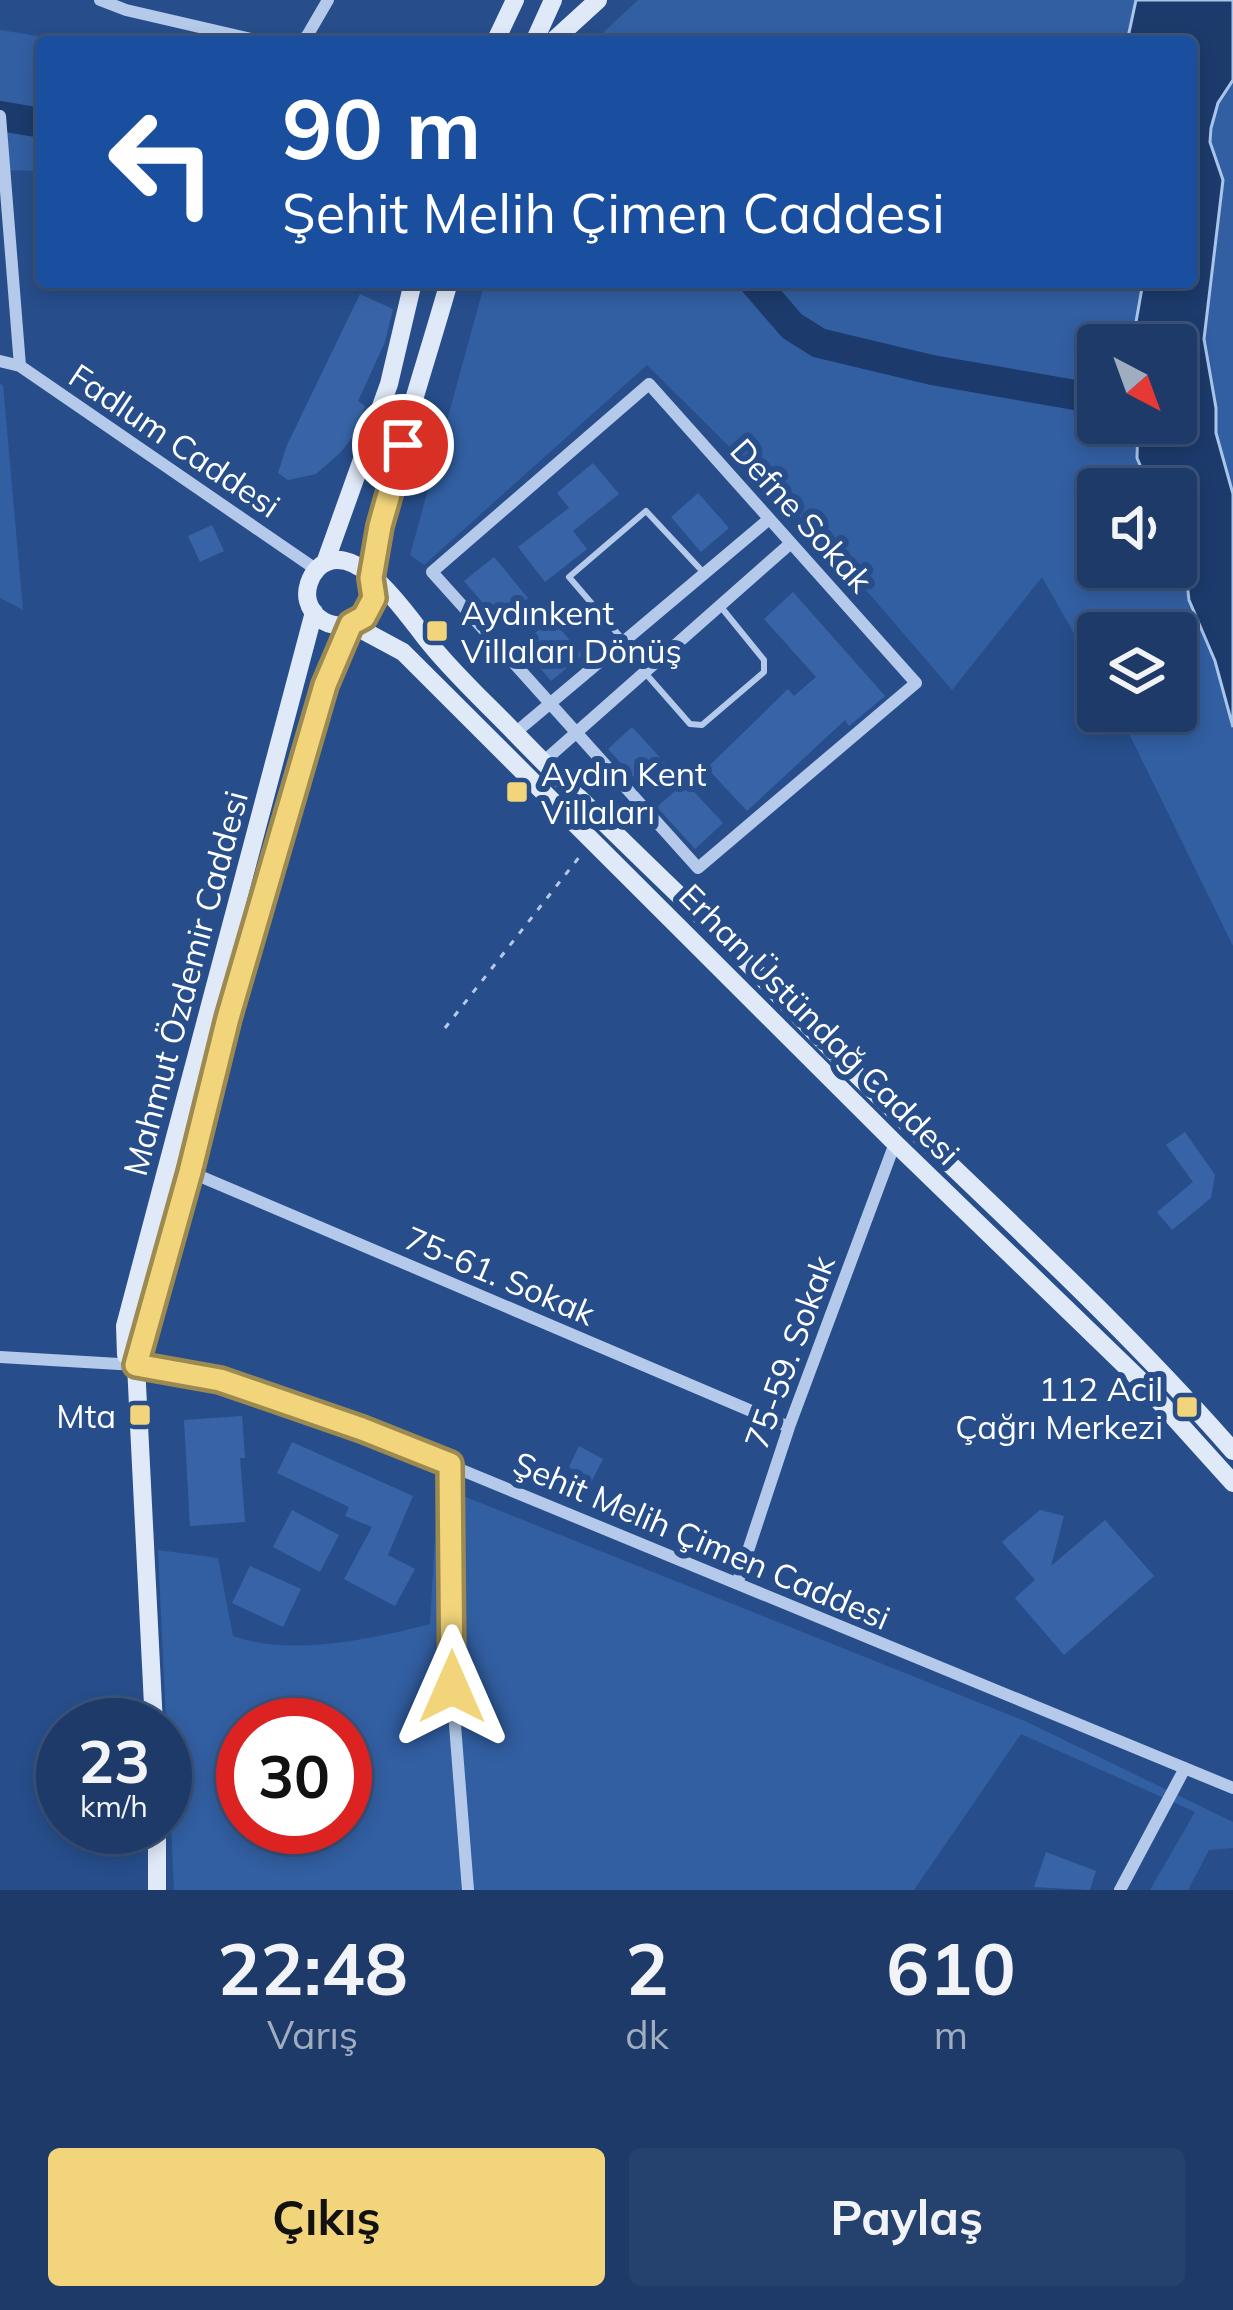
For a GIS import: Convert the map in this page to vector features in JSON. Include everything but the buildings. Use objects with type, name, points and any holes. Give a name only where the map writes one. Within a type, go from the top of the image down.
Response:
[{"type":"street","points":[[100,0],[237,36]]},
{"type":"street","points":[[158,18],[168,0]]},
{"type":"street","points":[[308,36],[328,0]]},
{"type":"street","points":[[537,36],[553,0]]},
{"type":"street","points":[[559,36],[598,0]]},
{"type":"street","points":[[498,36],[513,2]]},
{"type":"street","points":[[0,116],[20,366]]},
{"type":"street","points":[[411,288],[389,384],[321,566],[307,591],[314,613],[332,626],[351,624],[371,608],[380,526],[446,288]]},
{"type":"street","name":"Fadlum Caddesi","points":[[0,361],[20,366],[321,566]]},
{"type":"street","name":"Defne Sokak","points":[[551,702],[431,572],[649,384],[916,682],[698,868],[576,733]]},
{"type":"street","points":[[515,733],[768,520]]},
{"type":"street","points":[[543,762],[791,543]]},
{"type":"street","points":[[321,566],[346,560],[371,578]]},
{"type":"street","name":"Erhan Üstündağ Caddesi","points":[[371,578],[394,596],[430,644],[543,762],[1008,1220],[1233,1451]]},
{"type":"street","name":"Mahmut Özdemir Caddesi","points":[[136,1365],[126,1355],[125,1326],[314,613]]},
{"type":"street","name":"Erhan Üstündağ Caddesi","points":[[351,624],[403,652],[1140,1380],[1233,1483]]},
{"type":"street","name":"Mahmut Özdemir Caddesi","points":[[153,1698],[136,1365],[228,1018],[325,685],[351,624]]},
{"type":"street","points":[[551,702],[576,733]]},
{"type":"street","name":"75-59. Sokak","points":[[738,1581],[789,1427],[895,1143]]},
{"type":"street","name":"75-61. Sokak","points":[[190,1172],[789,1427]]},
{"type":"street","name":"Şehit Melih Çimen Caddesi","points":[[0,1357],[136,1365],[220,1380],[362,1429],[1233,1788]]},
{"type":"street","points":[[450,1464],[452,1687],[468,1890]]},
{"type":"street","points":[[1120,1890],[1185,1768]]},
{"type":"street","points":[[157,1854],[157,1890]]},
{"type":"lane","points":[[624,641],[568,577],[630,524],[646,511],[704,573]]},
{"type":"lane","points":[[644,672],[690,724],[702,725],[764,672],[764,660],[721,605]]},
{"type":"path","points":[[445,1028],[592,840]]},
{"type":"shaded area","points":[[638,0],[1136,0],[1128,36],[599,36]]},
{"type":"shaded area","points":[[1136,0],[1233,0],[1233,80],[1218,103],[1211,128],[1210,142],[1223,180],[1204,339],[1216,433],[1233,494],[1233,727],[1215,661],[1189,600],[1188,588],[1197,588],[1197,468],[1141,468],[1137,458],[1137,444],[1197,444],[1197,324],[1136,324],[1142,288],[1197,288],[1197,36],[1128,36]]},
{"type":"shaded area","points":[[0,30],[38,36],[36,171],[0,170]]},
{"type":"shaded area","points":[[1233,80],[1233,494],[1216,433],[1204,339],[1223,181],[1210,142],[1211,128],[1218,103]]},
{"type":"shaded area","points":[[483,288],[1142,288],[1136,324],[1077,324],[1077,444],[1137,444],[1137,458],[1153,468],[1077,468],[1077,588],[1189,588],[1193,612],[1077,612],[1077,639],[1042,577],[952,690],[823,540],[647,365],[424,565],[410,555]]},
{"type":"shaded area","points":[[3,385],[23,610],[0,598]]},
{"type":"shaded area","points":[[1197,621],[1215,661],[1233,727],[1233,946],[1128,732],[1197,732]]},
{"type":"shaded area","points":[[438,1486],[1025,1721],[1233,1822],[1233,1848],[1209,1850],[1188,1890],[1150,1890],[1195,1812],[1021,1734],[914,1890],[174,1890],[172,1854],[192,1854],[192,1698],[165,1698],[158,1550],[218,1558],[233,1636],[280,1645],[357,1640],[430,1624]]},
{"type":"waterway","points":[[0,116],[36,122]]},
{"type":"waterway","points":[[759,288],[792,326],[819,343],[932,370],[1077,395]]},
{"type":"place","name":"Aydınkent Villaları Dönüş","points":[[437,631]]},
{"type":"place","name":"Aydın Kent Villaları","points":[[517,792]]},
{"type":"place","name":"112 Acil Çağrı Merkezi","points":[[1187,1407]]},
{"type":"place","name":"Mta","points":[[140,1415]]},
{"type":"route","points":[[403,445],[380,526],[371,578],[374,598],[364,617],[351,624],[325,685],[228,1018],[136,1365],[220,1380],[450,1464],[452,1687]]}]
